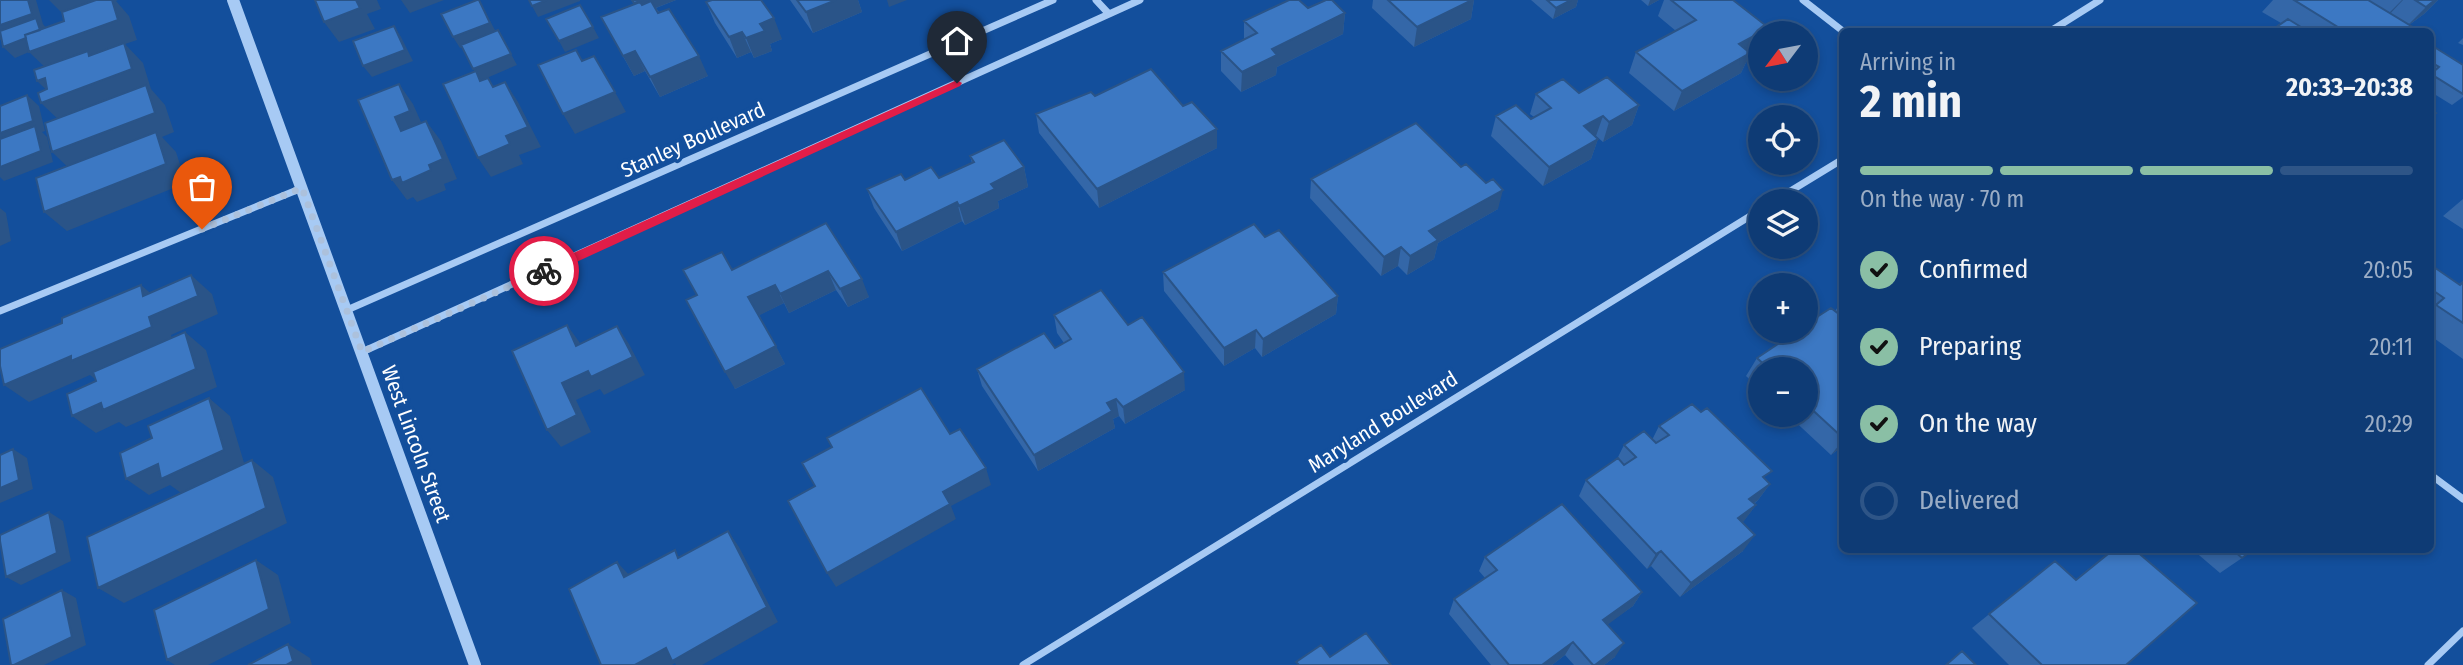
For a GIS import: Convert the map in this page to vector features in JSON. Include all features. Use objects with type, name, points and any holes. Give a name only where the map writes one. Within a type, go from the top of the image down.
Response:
[{"type":"street","name":"West Lincoln Street","points":[[233,0],[475,665]]},
{"type":"street","name":"Stanley Boulevard","points":[[346,310],[1053,0]]},
{"type":"street","points":[[1096,0],[1108,14]]},
{"type":"street","points":[[362,352],[1140,0]]},
{"type":"street","points":[[1802,0],[1839,28]]},
{"type":"street","points":[[2055,28],[2100,0]]},
{"type":"street","points":[[1794,189],[1839,161]]},
{"type":"street","points":[[0,311],[302,188]]},
{"type":"street","name":"Maryland Boulevard","points":[[1023,665],[1748,216]]},
{"type":"street","points":[[2434,477],[2463,499]]},
{"type":"street","points":[[2428,665],[2463,631]]},
{"type":"building","points":[[0,0],[28,0],[32,14],[0,25]]},
{"type":"building","points":[[96,0],[112,0],[118,20],[29,52],[25,35],[64,21],[62,12]]},
{"type":"building","points":[[315,0],[356,0],[360,8],[324,22]]},
{"type":"building","points":[[477,0],[490,23],[453,37],[441,14]]},
{"type":"building","points":[[529,0],[547,0],[532,6]]},
{"type":"building","points":[[761,0],[774,18],[760,24],[765,31],[746,38],[742,32],[729,37],[706,2]]},
{"type":"building","points":[[797,0],[836,0],[806,12]]},
{"type":"building","points":[[1289,0],[1299,0],[1308,8],[1332,0],[1345,13],[1272,49],[1277,55],[1242,72],[1221,51],[1257,33],[1244,21]]},
{"type":"building","points":[[1388,0],[1472,0],[1417,27]]},
{"type":"building","points":[[1547,0],[1571,0],[1556,8]]},
{"type":"building","points":[[1671,0],[1733,0],[1760,21],[1748,21],[1748,39],[1739,44],[1748,54],[1682,91],[1636,52],[1696,20]]},
{"type":"building","points":[[2294,0],[2368,0],[2414,28],[2340,28]]},
{"type":"building","points":[[2415,0],[2435,0],[2426,7]]},
{"type":"building","points":[[651,1],[658,13],[669,9],[699,56],[650,77],[635,51],[623,56],[601,17],[640,2],[642,5]]},
{"type":"building","points":[[580,5],[593,27],[559,41],[546,19]]},
{"type":"building","points":[[36,18],[40,30],[3,47],[0,31]]},
{"type":"building","points":[[2288,19],[2303,28],[2275,28]]},
{"type":"building","points":[[394,26],[405,50],[363,66],[353,41]]},
{"type":"building","points":[[498,30],[511,54],[473,69],[461,45]]},
{"type":"building","points":[[124,43],[132,69],[41,103],[38,93],[47,89],[45,78],[37,81],[34,70],[88,51],[89,56]]},
{"type":"building","points":[[2434,47],[2463,65],[2463,94],[2434,76],[2434,71],[2439,67],[2434,64]]},
{"type":"building","points":[[576,50],[582,61],[594,56],[615,92],[563,114],[538,65]]},
{"type":"building","points":[[1151,69],[1183,106],[1192,102],[1217,129],[1097,189],[1036,114],[1091,92],[1095,96]]},
{"type":"building","points":[[476,71],[480,81],[488,78],[493,87],[505,82],[528,127],[506,136],[510,144],[478,158],[443,84]]},
{"type":"building","points":[[1607,77],[1639,105],[1609,122],[1603,116],[1584,126],[1598,139],[1549,167],[1496,116],[1516,105],[1531,119],[1551,108],[1536,94],[1563,79],[1579,93]]},
{"type":"building","points":[[399,84],[410,111],[395,117],[401,131],[426,121],[443,159],[429,165],[431,170],[402,183],[400,177],[392,180],[358,100]]},
{"type":"building","points":[[146,85],[155,113],[52,152],[45,123]]},
{"type":"building","points":[[27,95],[33,121],[0,133],[0,106]]},
{"type":"building","points":[[1416,123],[1461,167],[1466,164],[1486,183],[1493,179],[1503,190],[1429,231],[1438,240],[1410,256],[1401,247],[1384,257],[1311,179]]},
{"type":"building","points":[[35,126],[41,151],[0,167],[0,139]]},
{"type":"building","points":[[156,132],[166,164],[44,212],[36,178]]},
{"type":"building","points":[[1004,140],[1024,167],[991,184],[995,189],[959,206],[957,202],[896,232],[867,189],[901,174],[905,180],[931,167],[939,178],[974,162],[970,156]]},
{"type":"building","points":[[826,223],[862,279],[840,289],[828,271],[780,294],[775,285],[748,297],[776,346],[725,372],[686,300],[697,295],[683,270],[722,252],[732,270]]},
{"type":"building","points":[[1254,224],[1265,237],[1279,230],[1338,296],[1263,339],[1256,330],[1224,348],[1163,272]]},
{"type":"building","points":[[2434,267],[2460,285],[2463,282],[2463,323],[2436,305],[2444,298],[2434,291]]},
{"type":"building","points":[[191,275],[198,296],[149,317],[152,327],[71,361],[71,356],[4,385],[0,349],[62,323],[62,318],[141,285],[143,296]]},
{"type":"building","points":[[1101,290],[1128,325],[1142,317],[1184,372],[1123,407],[1116,399],[1107,403],[1112,411],[1034,455],[977,369],[1044,333],[1055,348],[1071,339],[1054,315]]},
{"type":"building","points":[[1831,308],[1839,314],[1839,434],[1818,415],[1818,357],[1758,357],[1779,343],[1818,343],[1818,316]]},
{"type":"building","points":[[567,325],[576,346],[617,326],[633,357],[591,377],[588,371],[562,383],[577,415],[547,430],[512,351]]},
{"type":"building","points":[[185,332],[196,369],[103,410],[101,403],[72,416],[67,394],[96,381],[93,372]]},
{"type":"building","points":[[921,388],[950,434],[960,429],[986,468],[943,492],[950,504],[827,573],[788,501],[815,486],[802,463],[832,447],[827,438]]},
{"type":"building","points":[[209,398],[224,450],[161,479],[158,464],[126,479],[120,453],[152,438],[148,426]]},
{"type":"building","points":[[1692,404],[1701,412],[1707,408],[1772,471],[1763,477],[1770,484],[1749,499],[1756,505],[1738,518],[1755,535],[1691,583],[1661,551],[1656,554],[1586,480],[1618,458],[1624,465],[1636,457],[1624,445],[1644,431],[1656,443],[1669,435],[1659,426]]},
{"type":"building","points":[[13,449],[19,480],[0,488],[0,455]]},
{"type":"building","points":[[252,460],[266,508],[98,588],[87,537]]},
{"type":"building","points":[[1562,504],[1642,592],[1603,620],[1624,643],[1595,665],[1573,642],[1542,665],[1509,665],[1454,599],[1497,570],[1485,557]]},
{"type":"building","points":[[49,512],[57,553],[6,577],[0,535]]},
{"type":"building","points":[[728,531],[767,607],[672,661],[666,648],[635,665],[601,665],[569,589],[617,562],[624,577],[675,550],[678,558]]},
{"type":"building","points":[[2109,553],[2139,553],[2197,603],[2126,665],[2042,665],[1989,614],[2055,561],[2076,580]]},
{"type":"building","points":[[256,560],[269,609],[167,660],[154,610]]},
{"type":"building","points":[[62,590],[72,637],[11,665],[3,619]]},
{"type":"building","points":[[1366,633],[1391,665],[1299,665],[1296,662],[1321,645],[1330,657]]},
{"type":"building","points":[[288,644],[293,661],[286,665],[248,665]]},
{"type":"building","points":[[1962,651],[1976,665],[1946,665]]},
{"type":"way so far","points":[[202,229],[302,188],[362,352],[544,271]]},
{"type":"route","points":[[544,271],[957,83]]}]
